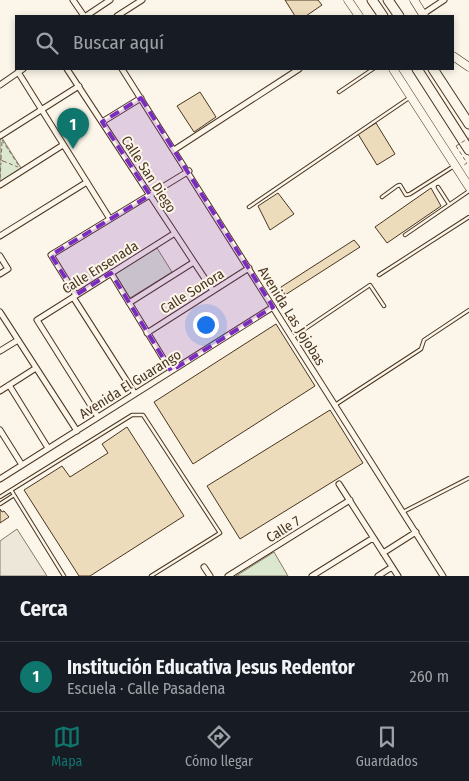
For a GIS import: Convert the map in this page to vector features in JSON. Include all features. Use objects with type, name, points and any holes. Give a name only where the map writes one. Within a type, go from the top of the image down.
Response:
[{"type":"highway","points":[[372,0],[381,15]]},
{"type":"highway","points":[[388,0],[398,15]]},
{"type":"highway","points":[[417,70],[469,150]]},
{"type":"highway","points":[[434,70],[469,124]]},
{"type":"main road","points":[[348,0],[358,15]]},
{"type":"main road","points":[[414,0],[424,15]]},
{"type":"main road","points":[[454,57],[469,67]]},
{"type":"main road","points":[[394,70],[459,166],[469,189]]},
{"type":"street","points":[[73,0],[84,15]]},
{"type":"street","points":[[87,15],[110,0]]},
{"type":"street","points":[[119,15],[142,0]]},
{"type":"street","points":[[424,15],[444,0]]},
{"type":"street","name":"Calle San Diego","points":[[68,70],[213,291]]},
{"type":"street","name":"Avenida Las Jojobas","points":[[123,70],[444,576]]},
{"type":"street","points":[[174,150],[297,70]]},
{"type":"street","points":[[0,85],[20,71],[41,110],[110,219]]},
{"type":"street","points":[[0,138],[78,86]]},
{"type":"street","points":[[102,122],[141,98]]},
{"type":"street","points":[[1,182],[64,145]]},
{"type":"street","points":[[135,394],[74,296],[51,255],[188,171]]},
{"type":"street","points":[[0,236],[87,182]]},
{"type":"street","name":"Calle Ensenada","points":[[98,417],[37,320],[175,233]]},
{"type":"street","points":[[0,256],[8,269],[0,274]]},
{"type":"street","points":[[129,303],[194,262]]},
{"type":"street","name":"Calle Sonora","points":[[147,332],[249,268]]},
{"type":"street","points":[[111,273],[171,371]]},
{"type":"street","name":"Avenida El Guarango","points":[[0,479],[272,307]]},
{"type":"street","points":[[0,312],[76,431]]},
{"type":"street","points":[[0,351],[18,340]]},
{"type":"street","points":[[0,391],[36,368]]},
{"type":"street","points":[[9,385],[48,448]]},
{"type":"street","points":[[0,430],[2,439],[22,465]]},
{"type":"street","points":[[339,484],[398,576]]},
{"type":"street","name":"Calle 7","points":[[228,576],[350,500]]},
{"type":"street","points":[[383,554],[416,532]]},
{"type":"street","points":[[312,576],[374,538]]},
{"type":"street","points":[[204,567],[210,576]]},
{"type":"street","points":[[378,576],[392,567]]},
{"type":"lane","points":[[339,92],[372,70]]},
{"type":"lane","points":[[249,207],[411,96]]},
{"type":"lane","points":[[382,197],[397,186],[400,186],[406,195],[410,194],[459,166]]},
{"type":"lane","points":[[438,188],[449,204]]},
{"type":"lane","points":[[405,235],[469,189]]},
{"type":"lane","points":[[379,275],[469,216]]},
{"type":"lane","points":[[292,338],[370,285],[384,306]]},
{"type":"lane","points":[[335,406],[421,349],[424,340],[469,310]]},
{"type":"lane","points":[[0,497],[132,415],[144,416],[220,532],[151,576]]},
{"type":"lane","points":[[403,512],[469,478]]},
{"type":"lane","points":[[10,490],[64,576]]},
{"type":"lane","points":[[0,504],[14,495]]},
{"type":"path","points":[[0,138],[1,182]]},
{"type":"path","points":[[0,138],[21,169]]},
{"type":"path","points":[[459,166],[468,163],[456,146],[469,138]]},
{"type":"path","points":[[1,162],[21,169]]},
{"type":"path","points":[[13,172],[21,169]]},
{"type":"path","points":[[1,182],[7,176]]},
{"type":"highlighted area","points":[[141,98],[273,307],[171,371],[111,273],[76,295],[51,255],[150,195],[102,122]]},
{"type":"green space","points":[[2,138],[21,168],[0,182],[0,139]]},
{"type":"green space","points":[[157,248],[172,272],[130,298],[115,274]]},
{"type":"green space","points":[[274,552],[288,576],[236,576]]},
{"type":"shaded area","points":[[17,529],[47,576],[0,576],[0,541]]},
{"type":"building","points":[[285,0],[318,0],[322,5],[307,15],[294,15]]},
{"type":"building","points":[[200,92],[216,117],[194,132],[177,106]]},
{"type":"building","points":[[376,123],[395,154],[377,165],[358,134]]},
{"type":"building","points":[[431,188],[441,206],[387,243],[375,227]]},
{"type":"building","points":[[278,193],[294,214],[270,230],[258,206]]},
{"type":"building","points":[[354,240],[360,247],[285,295],[281,287]]},
{"type":"building","points":[[276,324],[315,386],[193,464],[154,402]]},
{"type":"building","points":[[330,410],[363,463],[240,539],[207,486]]},
{"type":"building","points":[[127,427],[184,516],[90,576],[79,576],[24,490],[62,466],[70,477],[108,453],[102,444]]},
{"type":"building","points":[[0,509],[9,517],[0,523]]},
{"type":"place","name":"Institución Educativa Jesus Redentor","points":[[73,149]]}]
